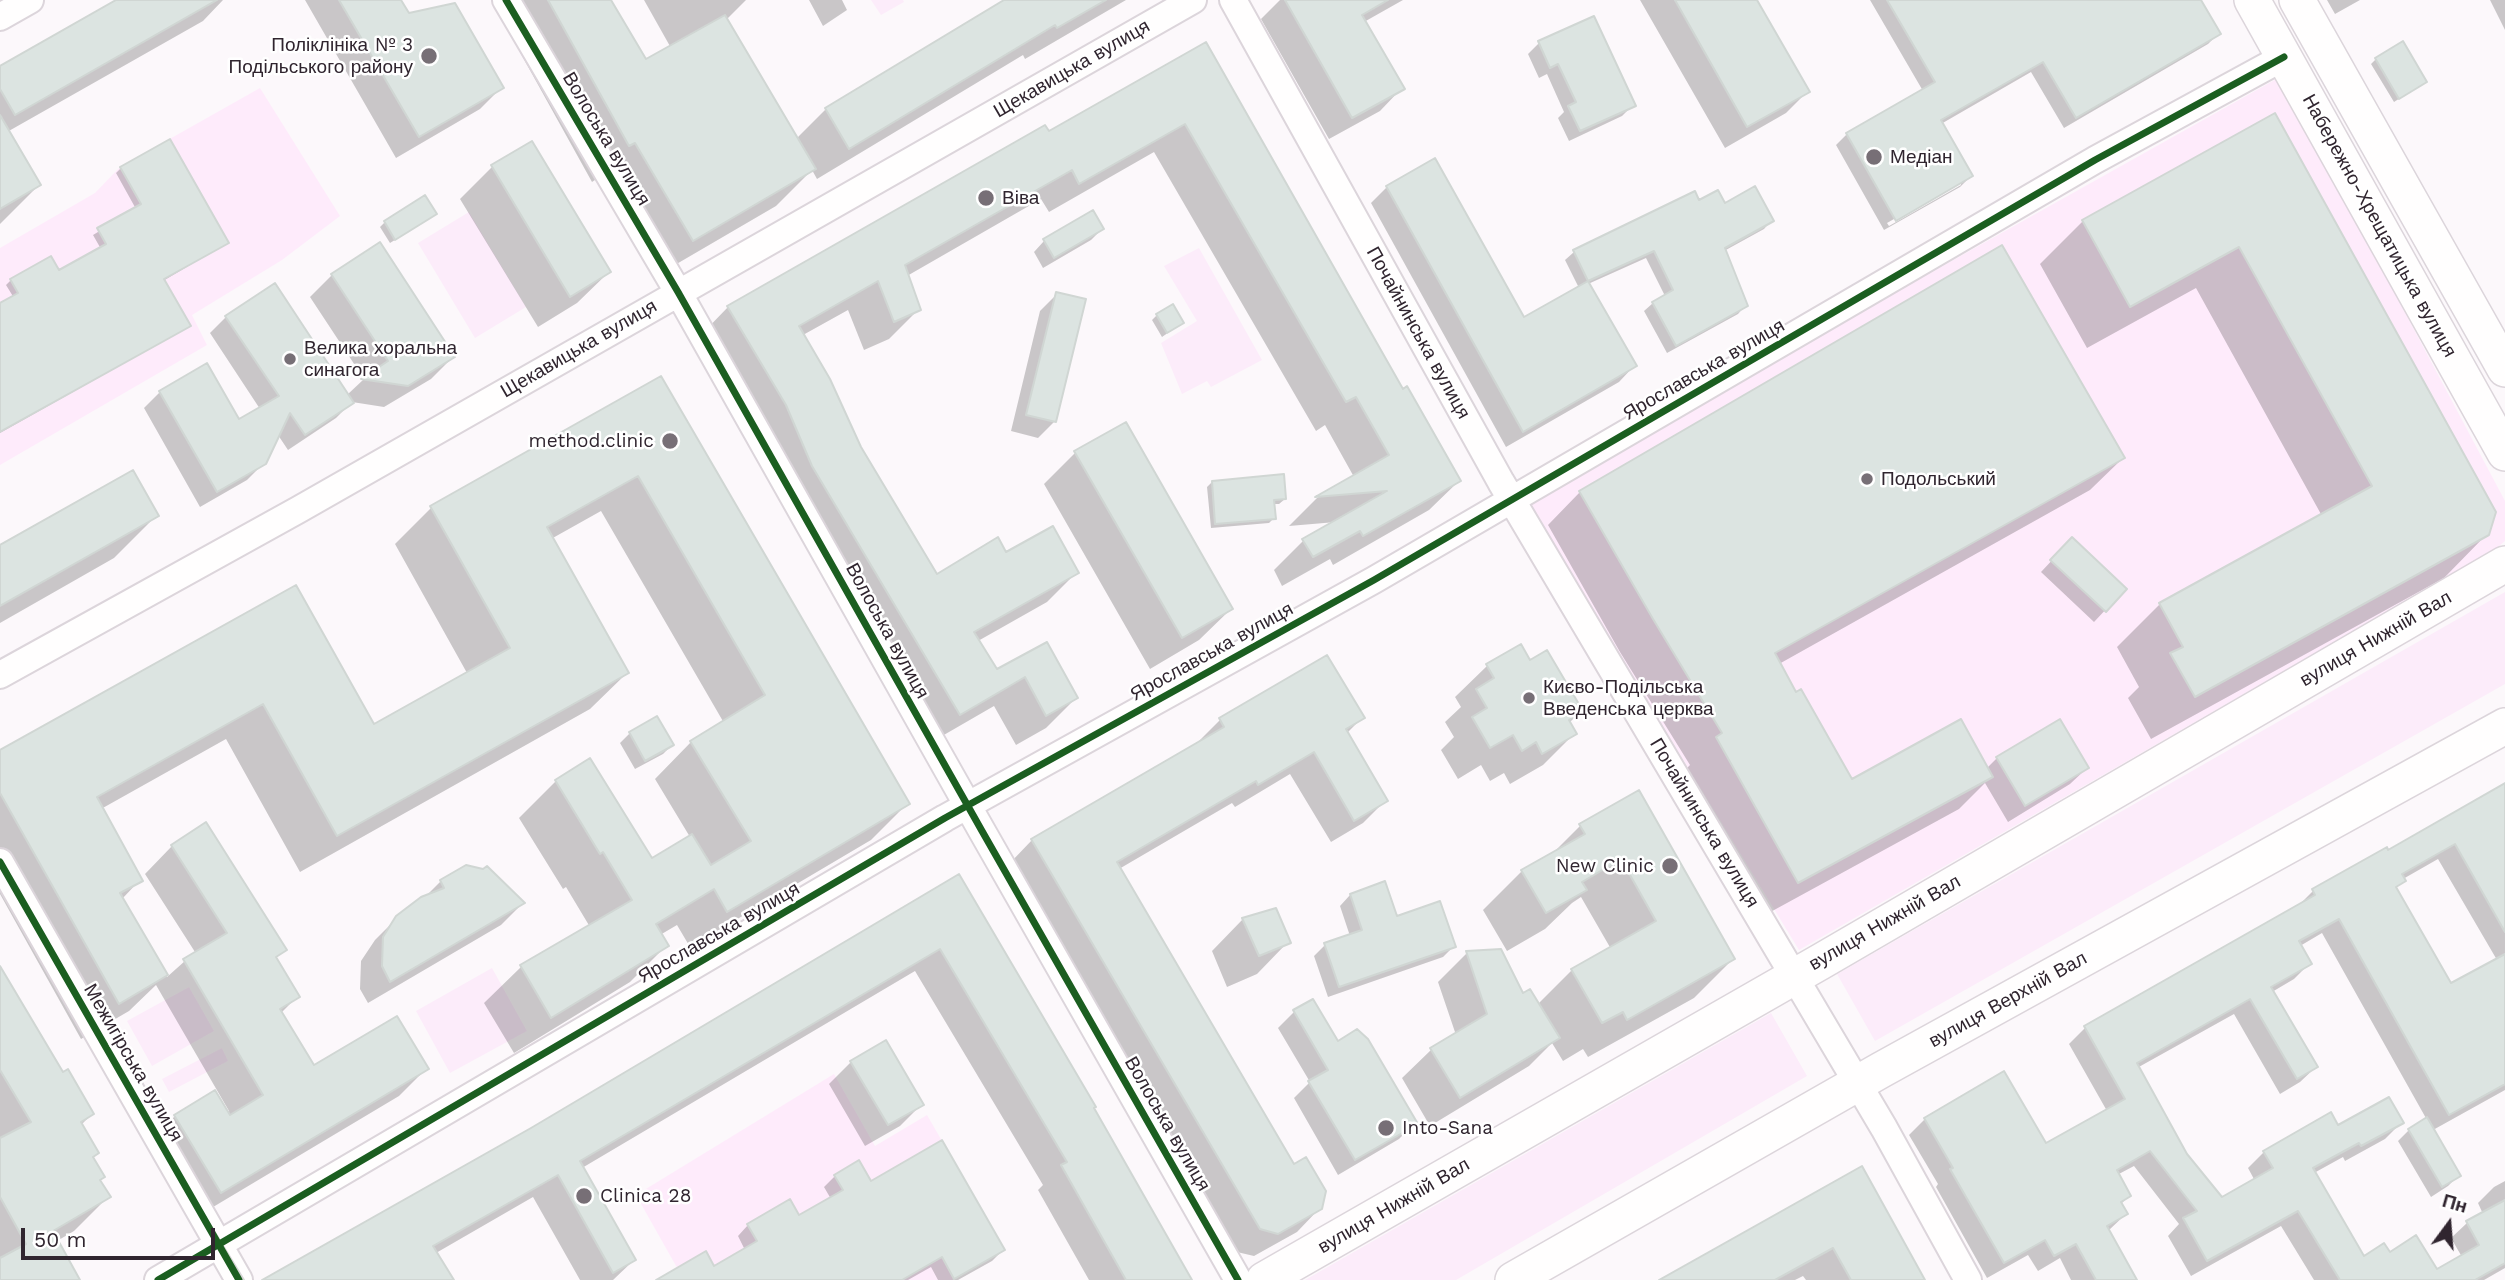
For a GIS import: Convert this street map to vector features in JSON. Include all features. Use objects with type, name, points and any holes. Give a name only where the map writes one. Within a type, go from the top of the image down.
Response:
[{"type":"main road","name":"Набережно-Хрещатицька вулиця","points":[[2252,0],[2505,453]]},
{"type":"main road","name":"Набережно-Хрещатицька вулиця","points":[[2297,0],[2505,369]]},
{"type":"main road","name":"вулиця Нижній Вал","points":[[1264,1280],[2505,564]]},
{"type":"main road","name":"вулиця Верхній Вал","points":[[1513,1280],[1857,1083],[2505,726]]},
{"type":"street","points":[[0,17],[30,0]]},
{"type":"street","name":"Волоська вулиця","points":[[506,0],[678,292],[1238,1280]]},
{"type":"street","name":"Щекавицька вулиця","points":[[0,675],[298,510],[1193,0]]},
{"type":"street","name":"Почайнинська вулиця","points":[[1233,0],[1512,499],[1884,1128],[1968,1280]]},
{"type":"street","name":"Ярославська вулиця","points":[[158,1280],[967,806],[1374,580],[2095,160],[2284,57]]},
{"type":"street","name":"Межигірська вулиця","points":[[0,862],[239,1280]]},
{"type":"shaded area","points":[[871,0],[903,0],[904,2],[881,15]]},
{"type":"shaded area","points":[[2280,77],[2505,501],[2505,541],[2494,550],[1799,950],[1525,500]]},
{"type":"shaded area","points":[[260,88],[340,216],[282,260],[192,315],[207,345],[0,465],[0,248],[95,193],[120,167]]},
{"type":"shaded area","points":[[469,212],[526,307],[475,338],[418,243]]},
{"type":"shaded area","points":[[1199,248],[1262,360],[1211,387],[1207,381],[1182,394],[1161,343],[1197,321],[1164,266]]},
{"type":"shaded area","points":[[2505,592],[2505,684],[1875,1041],[1837,974]]},
{"type":"shaded area","points":[[492,968],[527,1031],[450,1073],[416,1011]]},
{"type":"shaded area","points":[[189,987],[214,1031],[152,1066],[127,1021]]},
{"type":"shaded area","points":[[1771,1013],[1807,1076],[1456,1280],[1305,1280]]},
{"type":"shaded area","points":[[222,1048],[228,1061],[169,1092],[162,1079]]},
{"type":"shaded area","points":[[834,1074],[875,1146],[927,1115],[1005,1250],[952,1280],[684,1280],[636,1195]]},
{"type":"building","points":[[116,0],[217,0],[15,115],[0,89],[0,66]]},
{"type":"building","name":"Поліклініка № 3 Подільського району","points":[[339,0],[401,0],[409,13],[455,3],[504,88],[419,137]]},
{"type":"building","points":[[548,0],[611,0],[646,59],[725,15],[816,169],[693,241],[635,143],[629,146]]},
{"type":"building","points":[[1004,0],[1106,0],[1057,28],[1055,25],[849,149],[825,108]]},
{"type":"building","points":[[1285,0],[1388,0],[1362,15],[1405,89],[1352,118]]},
{"type":"building","points":[[1675,0],[1757,0],[1810,92],[1747,127]]},
{"type":"building","points":[[1887,0],[2201,0],[2221,34],[2076,118],[2043,62],[1941,120],[1973,176],[1896,221],[1846,133],[1935,82]]},
{"type":"building","points":[[1594,16],[1636,106],[1580,131],[1568,106],[1576,102],[1558,64],[1550,68],[1538,41]]},
{"type":"building","points":[[2403,41],[2427,82],[2399,99],[2375,58]]},
{"type":"building","points":[[1206,42],[1403,389],[1407,386],[1461,481],[1363,536],[1360,531],[1313,557],[1302,539],[1387,491],[1315,497],[1389,455],[1356,397],[1346,402],[1185,124],[1079,184],[1072,170],[905,265],[921,310],[894,322],[878,281],[799,326],[830,379],[861,447],[937,574],[998,537],[1006,552],[1053,526],[1079,573],[974,632],[997,669],[1047,642],[1078,698],[1046,716],[1025,677],[960,715],[812,466],[786,405],[727,306],[1045,125],[1049,131]]},
{"type":"building","points":[[2275,113],[2496,512],[2489,535],[2195,697],[2170,653],[2183,647],[2159,603],[2372,486],[2239,247],[2130,307],[2082,220]]},
{"type":"building","points":[[0,115],[41,185],[0,209]]},
{"type":"building","points":[[170,139],[229,243],[164,279],[191,326],[0,432],[0,303],[18,293],[10,279],[51,256],[59,270],[106,244],[97,228],[141,204],[120,167]]},
{"type":"building","points":[[532,141],[611,272],[570,297],[491,165]]},
{"type":"building","points":[[1435,158],[1524,317],[1588,281],[1637,366],[1523,432],[1386,186]]},
{"type":"building","points":[[1755,186],[1774,221],[1725,248],[1748,306],[1676,346],[1652,302],[1673,290],[1654,251],[1588,281],[1573,250],[1695,191],[1699,200],[1718,190],[1725,203]]},
{"type":"building","points":[[425,195],[437,214],[395,240],[384,221]]},
{"type":"building","points":[[1093,210],[1104,229],[1054,258],[1043,239]]},
{"type":"building","points":[[380,242],[455,357],[408,386],[361,379],[388,361],[331,274]]},
{"type":"building","points":[[2002,245],[2125,458],[1775,653],[1796,692],[1801,689],[1852,779],[1961,719],[1993,777],[1798,883],[1716,737],[1722,733],[1579,491]]},
{"type":"building","points":[[275,283],[354,403],[305,435],[290,413],[266,464],[217,492],[159,391],[207,363],[239,419],[279,396],[225,316]]},
{"type":"building","points":[[1056,292],[1086,299],[1056,422],[1026,415]]},
{"type":"building","points":[[1173,304],[1184,323],[1167,333],[1156,314]]},
{"type":"building","points":[[661,376],[910,804],[727,912],[714,889],[656,924],[669,946],[551,1018],[520,965],[632,900],[555,780],[590,758],[652,858],[692,834],[711,865],[751,841],[690,741],[765,695],[638,476],[547,527],[629,673],[337,836],[263,704],[97,797],[143,881],[120,893],[168,975],[119,1004],[0,793],[0,750],[296,585],[374,724],[510,648],[430,506]]},
{"type":"building","points":[[1126,422],[1233,609],[1182,638],[1074,451]]},
{"type":"building","points":[[133,470],[159,516],[0,606],[0,545]]},
{"type":"building","points":[[1284,474],[1286,499],[1274,500],[1276,519],[1215,524],[1212,481]]},
{"type":"building","points":[[2072,537],[2127,589],[2106,612],[2050,560]]},
{"type":"building","name":"Києво-Подільська Введенська церква","points":[[1521,644],[1530,660],[1547,650],[1583,711],[1569,720],[1577,734],[1542,754],[1536,742],[1522,751],[1513,735],[1490,748],[1472,717],[1487,708],[1476,689],[1494,678],[1486,664]]},
{"type":"building","points":[[1327,655],[1365,718],[1346,729],[1388,801],[1354,821],[1314,752],[1258,785],[1256,781],[1117,862],[1294,1164],[1306,1157],[1326,1191],[1322,1209],[1278,1234],[1260,1229],[1031,839],[1224,727],[1219,718]]},
{"type":"building","points":[[657,716],[674,745],[645,761],[629,732]]},
{"type":"building","points":[[2060,719],[2089,768],[2025,806],[1996,757]]},
{"type":"building","points":[[2505,783],[2505,932],[2455,844],[2402,874],[2406,881],[2396,887],[2451,983],[2505,954],[2505,1084],[2449,1115],[2339,919],[2299,941],[2312,964],[2271,987],[2318,1067],[2297,1079],[2250,999],[2137,1063],[2187,1154],[2222,1197],[2273,1168],[2263,1151],[2331,1112],[2338,1125],[2389,1097],[2404,1123],[2313,1168],[2364,1256],[2384,1243],[2390,1252],[2416,1235],[2437,1269],[2479,1245],[2466,1221],[2505,1200],[2505,1263],[2475,1280],[2340,1280],[2298,1211],[2207,1261],[2183,1218],[2197,1211],[2150,1151],[2117,1170],[2131,1196],[2121,1202],[2128,1214],[2107,1226],[2137,1280],[2096,1280],[2076,1244],[2054,1256],[2045,1240],[2004,1263],[1924,1118],[2004,1071],[2046,1143],[2125,1099],[2084,1026],[2315,895],[2312,889],[2387,847],[2388,850]]},
{"type":"building","points":[[1639,790],[1735,959],[1627,1020],[1623,1012],[1602,1023],[1571,969],[1656,921],[1621,859],[1582,882],[1587,890],[1546,913],[1521,870],[1585,834],[1579,824]]},
{"type":"building","points":[[206,822],[287,950],[276,957],[300,997],[280,1009],[314,1065],[397,1016],[429,1069],[221,1193],[174,1115],[215,1090],[230,1115],[263,1095],[183,959],[227,933],[171,845]]},
{"type":"building","points":[[466,865],[483,869],[487,866],[525,903],[390,982],[382,966],[383,937],[396,916],[421,897],[444,888],[440,880]]},
{"type":"building","points":[[959,874],[1096,1107],[1094,1108],[1192,1280],[1126,1280],[1061,1165],[1067,1162],[940,949],[580,1161],[636,1260],[613,1273],[558,1175],[433,1246],[454,1280],[262,1280],[531,1128]]},
{"type":"building","points":[[1385,881],[1397,916],[1440,901],[1456,947],[1339,987],[1324,943],[1362,930],[1350,894]]},
{"type":"building","points":[[1276,908],[1291,943],[1259,956],[1242,918]]},
{"type":"building","points":[[1501,949],[1523,993],[1530,989],[1560,1038],[1460,1098],[1430,1048],[1487,1014],[1466,951]]},
{"type":"building","points":[[0,966],[63,1072],[68,1069],[94,1114],[81,1122],[99,1153],[93,1157],[105,1177],[100,1180],[111,1197],[53,1231],[80,1280],[0,1280],[0,1258],[26,1244],[0,1197],[0,1138],[31,1122],[0,1070]]},
{"type":"building","points":[[1313,999],[1338,1041],[1357,1029],[1368,1039],[1418,1124],[1355,1160],[1308,1081],[1328,1070],[1293,1010]]},
{"type":"building","points":[[886,1040],[924,1105],[888,1125],[850,1061]]},
{"type":"building","points":[[2427,1117],[2461,1176],[2442,1187],[2408,1129]]},
{"type":"building","points":[[942,1140],[1005,1250],[954,1279],[942,1257],[902,1280],[656,1280],[706,1251],[714,1266],[757,1241],[747,1224],[790,1199],[799,1215],[843,1190],[834,1175],[859,1160],[871,1181]]},
{"type":"building","points":[[1862,1166],[1925,1280],[1851,1280],[1833,1248],[1775,1280],[1659,1280]]},
{"type":"tram line","points":[[0,860],[147,1121],[244,1280]]},
{"type":"cycle path","points":[[506,0],[678,292],[1238,1280]]},
{"type":"cycle path","points":[[158,1280],[945,818],[1374,580],[2095,160],[2284,57]]},
{"type":"cycle path","points":[[0,862],[239,1280]]},
{"type":"place","name":"Поліклініка № 3 Подільського району","points":[[429,56]]},
{"type":"place","name":"Медіан","points":[[1874,157]]},
{"type":"place","name":"Віва","points":[[986,198]]},
{"type":"place","name":"Велика хоральна синагога","points":[[290,359]]},
{"type":"place","name":"method.clinic","points":[[670,441]]},
{"type":"place","name":"Подольський","points":[[1867,479]]},
{"type":"place","name":"Києво-Подільська Введенська церква","points":[[1529,698]]},
{"type":"place","name":"New Clinic","points":[[1670,866]]},
{"type":"place","name":"Into-Sana","points":[[1386,1128]]},
{"type":"place","name":"Clinica 28","points":[[584,1196]]}]
